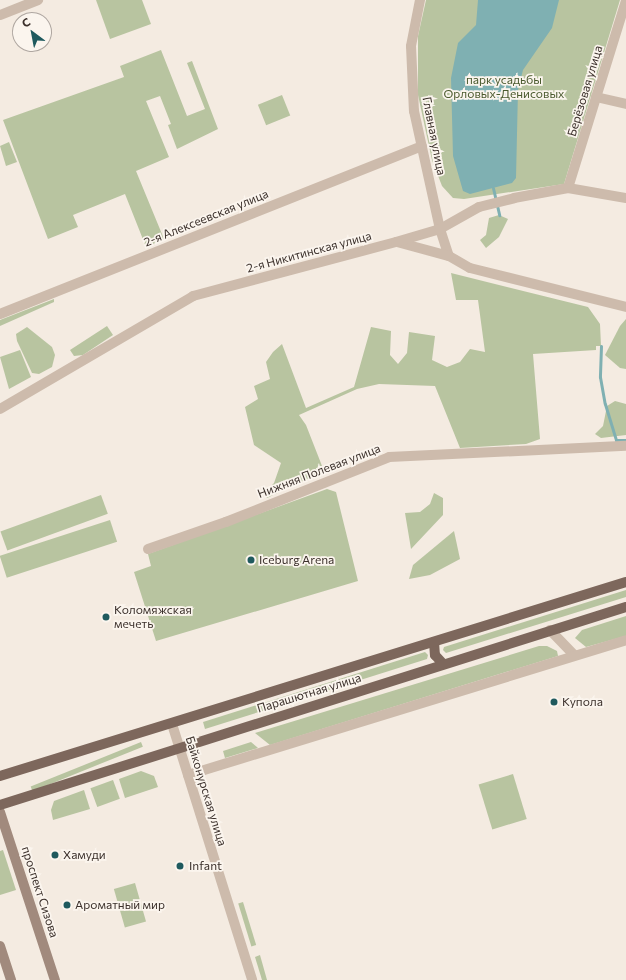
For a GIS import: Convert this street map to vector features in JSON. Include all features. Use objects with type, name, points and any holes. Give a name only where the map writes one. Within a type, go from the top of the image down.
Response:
[{"type":"main road","name":"Парашютная улица","points":[[0,776],[172,724],[626,582]]},
{"type":"main road","name":"Парашютная улица","points":[[0,805],[179,747],[626,607]]},
{"type":"main road","points":[[434,642],[435,655],[443,664]]},
{"type":"main road","name":"проспект Сизова","points":[[0,812],[55,980]]},
{"type":"main road","points":[[0,946],[11,980]]},
{"type":"street","points":[[0,15],[38,0]]},
{"type":"street","name":"Главная улица","points":[[420,0],[411,46],[414,112],[440,229]]},
{"type":"street","name":"Берёзовая улица","points":[[568,188],[626,1]]},
{"type":"street","points":[[596,97],[626,104]]},
{"type":"street","name":"2-я Алексеевская улица","points":[[0,314],[422,146]]},
{"type":"street","points":[[568,188],[626,198]]},
{"type":"street","name":"2-я Никитинская улица","points":[[0,409],[193,296],[440,229],[479,207],[514,198],[568,188]]},
{"type":"street","points":[[440,229],[449,256]]},
{"type":"street","points":[[396,242],[449,256],[470,268],[626,307]]},
{"type":"street","name":"Нижняя Полевая улица","points":[[148,549],[226,522],[389,457],[626,446]]},
{"type":"street","points":[[550,630],[574,655]]},
{"type":"street","points":[[188,775],[626,640]]},
{"type":"street","name":"Байконурская улица","points":[[172,724],[252,980]]},
{"type":"green space","points":[[96,0],[142,0],[151,24],[110,39]]},
{"type":"green space","name":"парк усадьбы Орловых-Денисовых","points":[[426,0],[620,0],[564,184],[464,199],[453,198],[442,186],[432,160],[418,95],[418,36]]},
{"type":"green space","points":[[161,50],[187,116],[205,109],[187,63],[192,61],[218,129],[177,149],[168,125],[171,124],[160,96],[146,101],[169,157],[136,171],[164,239],[146,247],[125,194],[73,215],[78,227],[48,239],[3,120],[124,77],[120,66]]},
{"type":"green space","points":[[282,95],[290,115],[266,125],[258,105]]},
{"type":"green space","points":[[9,142],[17,162],[6,166],[0,146]]},
{"type":"green space","points":[[499,215],[508,219],[499,237],[486,248],[480,240],[486,235],[489,218]]},
{"type":"green space","points":[[451,273],[588,307],[600,324],[601,346],[596,346],[596,350],[533,354],[540,439],[526,444],[460,448],[435,386],[379,384],[357,389],[299,415],[306,425],[324,471],[267,498],[264,494],[274,483],[281,463],[254,445],[245,407],[258,399],[254,386],[270,379],[266,362],[273,352],[282,344],[306,408],[354,387],[371,327],[391,331],[390,355],[398,364],[407,353],[409,332],[435,336],[432,360],[447,367],[460,362],[470,349],[485,352],[478,300],[456,300]]},
{"type":"green space","points":[[54,299],[54,302],[0,326],[0,320]]},
{"type":"green space","points":[[626,319],[626,369],[620,368],[605,355],[620,326]]},
{"type":"green space","points":[[107,326],[113,335],[83,355],[74,356],[70,350]]},
{"type":"green space","points":[[27,327],[52,347],[55,355],[52,367],[39,374],[32,373],[17,341],[16,334]]},
{"type":"green space","points":[[20,350],[31,377],[9,389],[0,357]]},
{"type":"green space","points":[[615,401],[626,404],[626,435],[601,438],[595,434],[603,426],[607,406]]},
{"type":"green space","name":"Iceburg Arena","points":[[327,489],[336,492],[358,581],[156,641],[134,572],[151,566],[148,554]]},
{"type":"green space","points":[[434,493],[443,498],[443,515],[411,549],[405,513],[420,512],[430,504]]},
{"type":"green space","points":[[101,495],[108,514],[7,550],[0,532]]},
{"type":"green space","points":[[110,520],[117,542],[7,578],[0,556]]},
{"type":"green space","points":[[454,531],[460,559],[430,575],[409,579],[413,565]]},
{"type":"green space","points":[[626,590],[626,597],[446,653],[443,650],[444,647]]},
{"type":"green space","points":[[626,616],[626,636],[586,647],[575,638],[582,630]]},
{"type":"green space","points":[[539,646],[547,646],[557,651],[558,656],[270,745],[255,733]]},
{"type":"green space","points":[[425,652],[428,655],[427,659],[205,729],[203,722]]},
{"type":"green space","points":[[141,742],[143,747],[33,791],[31,787]]},
{"type":"green space","points":[[251,742],[258,748],[225,758],[223,751]]},
{"type":"green space","points":[[141,771],[154,776],[158,787],[125,798],[119,779]]},
{"type":"green space","points":[[513,774],[527,819],[492,829],[479,785]]},
{"type":"green space","points":[[113,780],[120,799],[97,807],[90,788]]},
{"type":"green space","points":[[84,790],[90,809],[53,820],[51,810],[54,801]]},
{"type":"green space","points":[[3,850],[16,890],[0,895],[0,851]]},
{"type":"green space","points":[[135,883],[146,921],[125,928],[114,889]]},
{"type":"green space","points":[[243,902],[256,945],[251,946],[238,903]]},
{"type":"green space","points":[[260,955],[267,980],[262,980],[255,957]]},
{"type":"water","points":[[478,0],[559,0],[552,28],[523,70],[518,90],[516,178],[512,183],[470,194],[463,191],[453,156],[451,78],[458,43],[476,25]]},
{"type":"waterway","points":[[493,188],[499,215]]},
{"type":"waterway","points":[[601,346],[600,377],[605,404],[616,440],[626,440]]},
{"type":"place","name":"Iceburg Arena","points":[[251,560]]},
{"type":"place","name":"Коломяжская мечеть","points":[[106,617]]},
{"type":"place","name":"Купола","points":[[554,702]]},
{"type":"place","name":"Хамуди","points":[[55,855]]},
{"type":"place","name":"Infant","points":[[180,866]]},
{"type":"place","name":"Ароматный мир","points":[[67,905]]}]
